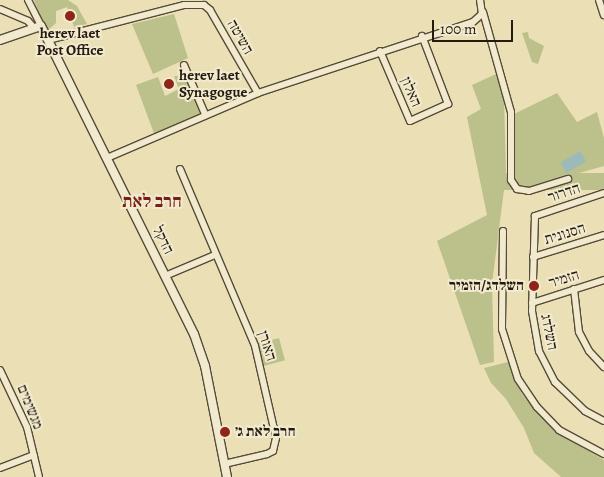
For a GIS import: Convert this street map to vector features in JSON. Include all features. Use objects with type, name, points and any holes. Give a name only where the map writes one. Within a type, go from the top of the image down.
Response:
[{"type":"street","points":[[28,0],[37,27]]},
{"type":"street","points":[[480,0],[511,112],[511,180],[517,189],[528,191],[568,179]]},
{"type":"street","points":[[599,0],[604,15]]},
{"type":"street","name":"השיטה","points":[[48,40],[195,3],[210,10],[258,93]]},
{"type":"street","points":[[0,9],[37,27]]},
{"type":"street","points":[[107,158],[205,114],[258,93],[422,36],[473,22],[481,17],[483,10]]},
{"type":"street","points":[[0,40],[37,27]]},
{"type":"street","name":"הדקל","points":[[37,27],[48,40],[200,350],[227,477]]},
{"type":"street","name":"האלון","points":[[380,52],[410,121],[448,104],[422,36]]},
{"type":"street","points":[[184,65],[205,114]]},
{"type":"street","points":[[165,276],[215,255],[180,169]]},
{"type":"street","name":"הדרור","points":[[534,220],[537,214],[604,193]]},
{"type":"street","name":"השלדג","points":[[534,220],[532,302],[536,341],[549,372],[571,399],[604,421]]},
{"type":"street","points":[[503,231],[502,329],[518,379],[537,407],[559,430],[604,454]]},
{"type":"street","name":"הסנונית","points":[[533,257],[604,235]]},
{"type":"street","name":"האורן","points":[[215,255],[256,346],[276,438],[273,451],[224,464]]},
{"type":"street","name":"הזמיר","points":[[532,302],[604,280]]},
{"type":"street","points":[[574,289],[579,332],[589,351],[604,367]]},
{"type":"street","name":"מגשימים","points":[[0,370],[21,413],[39,477]]},
{"type":"street","points":[[0,468],[34,455]]},
{"type":"green space","points":[[34,0],[68,0],[77,6],[87,24],[74,27],[67,7],[56,11],[56,23],[46,32]]},
{"type":"green space","points":[[174,14],[188,58],[153,74],[132,24]]},
{"type":"green space","points":[[528,32],[529,38],[544,46],[538,64],[532,62],[522,33]]},
{"type":"green space","points":[[496,74],[504,100],[506,174],[492,284],[494,362],[480,365],[437,241],[487,215],[467,117],[481,109],[472,85]]},
{"type":"green space","points":[[174,76],[189,77],[205,114],[155,136],[136,85],[158,77],[165,96],[179,89]]},
{"type":"green space","points":[[557,93],[577,122],[597,112],[604,138],[604,166],[529,187],[518,182],[515,173],[514,114]]},
{"type":"green space","points":[[503,173],[604,173],[604,190],[503,190]]},
{"type":"green space","points":[[279,338],[285,360],[261,367],[255,344]]},
{"type":"green space","points":[[508,362],[522,394],[540,416],[558,433],[604,460],[604,477],[561,477],[534,453],[524,428],[506,399],[491,383],[484,368]]},
{"type":"water","points":[[580,151],[586,161],[566,173],[560,163]]},
{"type":"place","name":"herev laet Post Office","points":[[70,16]]},
{"type":"place","name":"herev laet Synagogue","points":[[169,84]]},
{"type":"place","name":"השלדג/הזמיר","points":[[534,286]]},
{"type":"place","name":"חרב לאת ג׳","points":[[225,432]]},
{"type":"district","name":"חרב לאת","points":[[152,201]]}]
